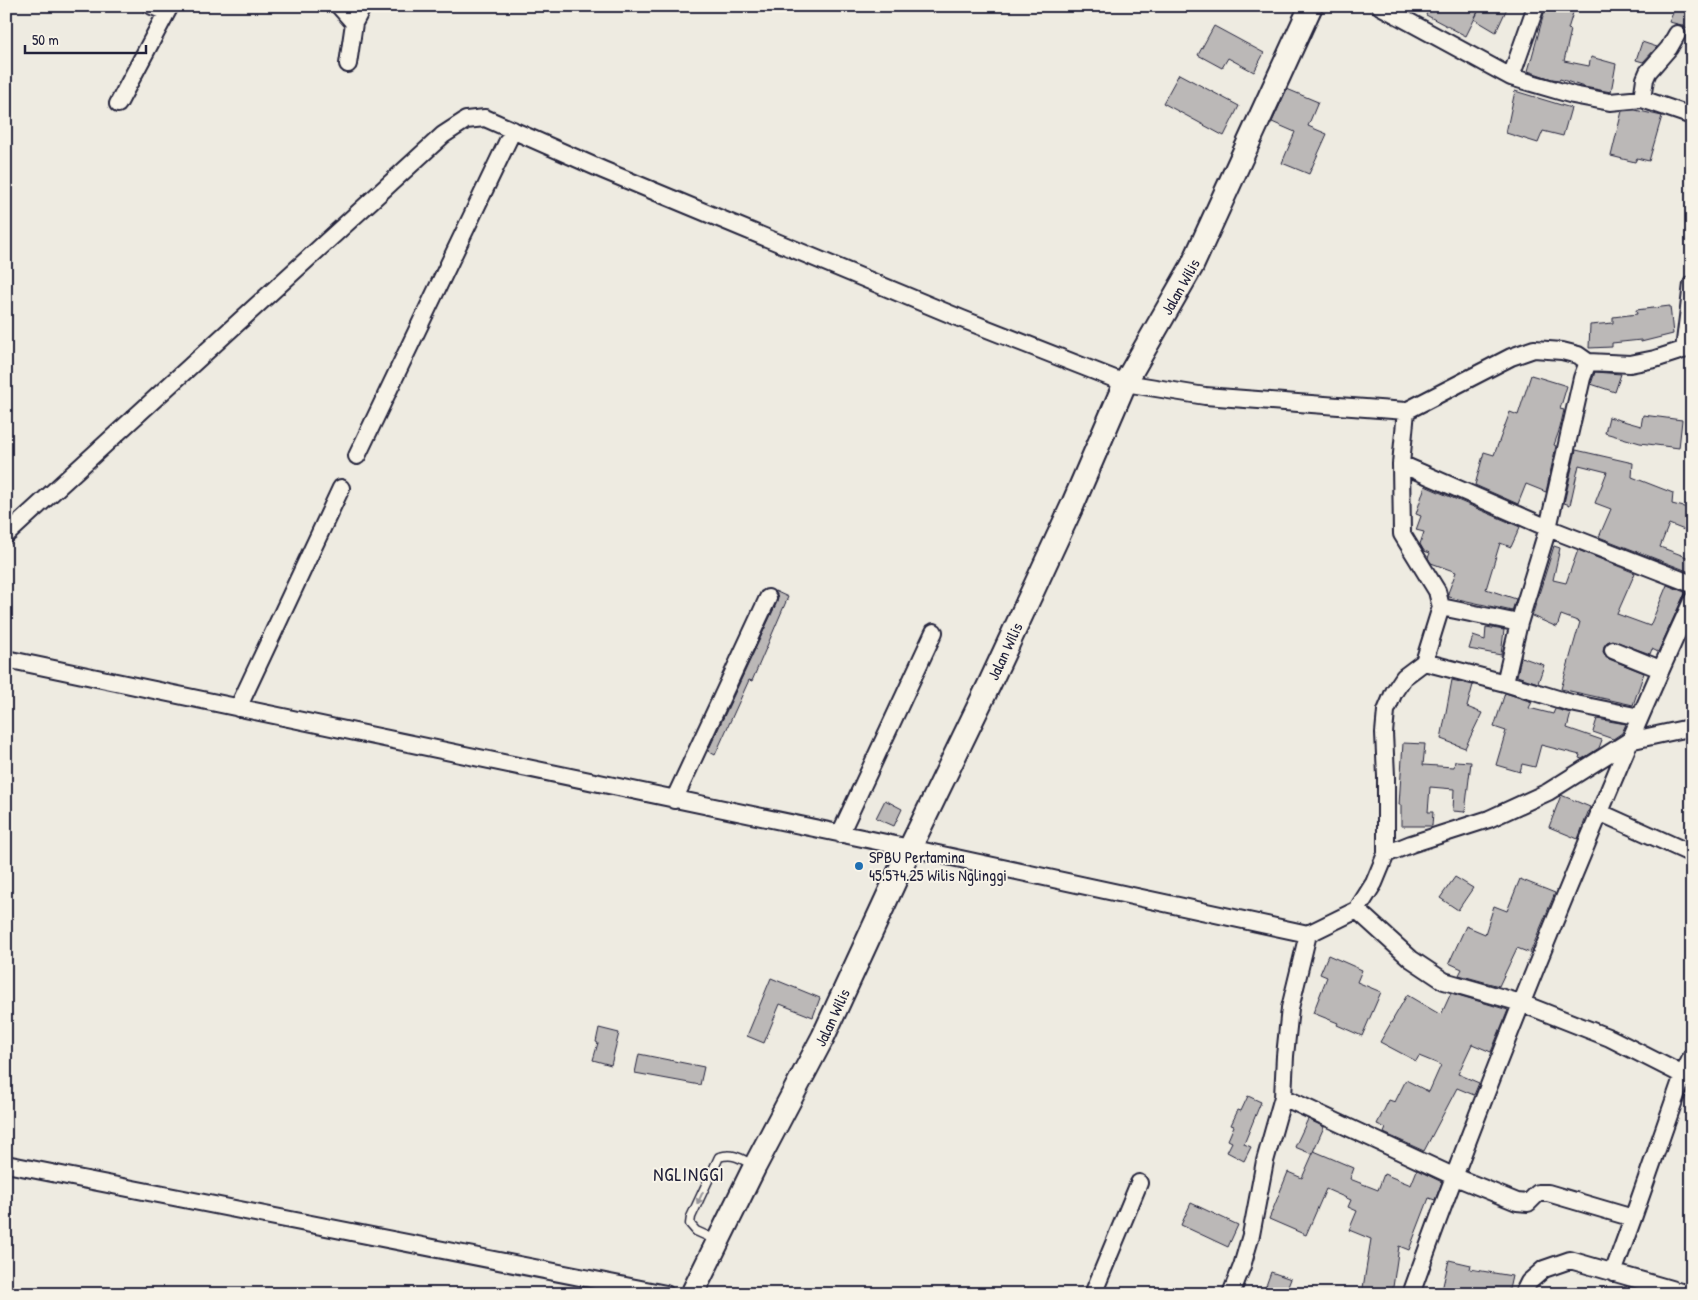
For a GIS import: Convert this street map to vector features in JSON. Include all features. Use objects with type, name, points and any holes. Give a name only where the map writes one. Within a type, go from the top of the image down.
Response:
[{"type":"main road","name":"Jalan Wilis","points":[[692,1294],[755,1166],[823,1037],[1073,504],[1125,383],[1192,266],[1311,6]]},
{"type":"street","points":[[118,104],[169,9],[152,6]]},
{"type":"street","points":[[339,6],[354,23]]},
{"type":"street","points":[[348,64],[354,23],[363,6]]},
{"type":"street","points":[[1380,6],[1510,78],[1574,95],[1610,102],[1642,99],[1692,116]]},
{"type":"street","points":[[1510,78],[1536,6]]},
{"type":"street","points":[[1642,99],[1644,79],[1669,48],[1677,34]]},
{"type":"street","points":[[6,535],[443,134],[466,120],[485,118],[612,174],[934,308],[1125,383],[1205,396],[1406,411],[1511,357],[1534,348],[1578,355],[1588,362],[1630,364],[1688,349],[1691,288]]},
{"type":"street","points":[[358,456],[513,130]]},
{"type":"street","points":[[1505,683],[1519,623],[1548,528],[1582,378],[1588,362]]},
{"type":"street","points":[[6,659],[910,848],[1308,934],[1357,910],[1374,882],[1386,854],[1384,733],[1386,711],[1394,692],[1404,677],[1424,662],[1441,607],[1437,591],[1402,534],[1401,464],[1406,411]]},
{"type":"street","points":[[1401,464],[1548,528],[1692,584]]},
{"type":"street","points":[[238,708],[341,488]]},
{"type":"street","points":[[674,800],[768,598]]},
{"type":"street","points":[[1411,1294],[1453,1176],[1521,1003],[1629,741],[1692,601]]},
{"type":"street","points":[[1441,607],[1519,623]]},
{"type":"street","points":[[840,834],[934,632]]},
{"type":"street","points":[[1613,650],[1660,669]]},
{"type":"street","points":[[1424,662],[1505,683],[1571,703],[1640,717]]},
{"type":"street","points":[[1386,854],[1489,819],[1548,792],[1629,741],[1692,726]]},
{"type":"street","points":[[1599,812],[1692,854]]},
{"type":"street","points":[[1357,910],[1411,959],[1444,981],[1521,1003],[1610,1038],[1683,1074]]},
{"type":"street","points":[[1231,1294],[1251,1235],[1265,1161],[1283,1097],[1290,1008],[1308,934]]},
{"type":"street","points":[[1612,1273],[1634,1218],[1683,1074],[1692,1056]]},
{"type":"street","points":[[1283,1097],[1453,1176],[1517,1202],[1528,1203],[1538,1193],[1548,1194],[1634,1218]]},
{"type":"street","points":[[6,1164],[666,1294]]},
{"type":"street","points":[[1092,1294],[1139,1183]]},
{"type":"street","points":[[1523,1294],[1529,1282],[1544,1269],[1570,1260],[1681,1292],[1692,1292]]},
{"type":"lane","points":[[718,1241],[696,1230],[690,1224],[691,1217],[711,1173],[720,1157],[729,1154],[755,1166]]},
{"type":"building","points":[[1430,6],[1471,6],[1479,10],[1466,36],[1426,15]]},
{"type":"building","points":[[1481,6],[1508,6],[1496,32],[1474,19]]},
{"type":"building","points":[[1546,6],[1575,6],[1568,29],[1571,30],[1564,61],[1589,66],[1591,57],[1616,64],[1611,92],[1584,87],[1560,79],[1552,79],[1528,71]]},
{"type":"building","points":[[1676,6],[1692,6],[1692,31],[1682,25],[1669,22]]},
{"type":"building","points":[[1214,26],[1264,53],[1254,72],[1228,58],[1222,68],[1198,55]]},
{"type":"building","points":[[1642,42],[1657,47],[1643,62],[1636,60]]},
{"type":"building","points":[[1179,74],[1239,106],[1224,136],[1163,103]]},
{"type":"building","points":[[1287,89],[1318,102],[1308,126],[1327,134],[1309,174],[1282,163],[1295,132],[1272,122]]},
{"type":"building","points":[[1515,91],[1571,108],[1563,136],[1543,131],[1538,143],[1506,133]]},
{"type":"building","points":[[1635,110],[1662,116],[1649,161],[1637,158],[1635,162],[1611,156],[1622,111]]},
{"type":"building","points":[[1670,306],[1673,334],[1641,342],[1641,340],[1612,343],[1612,347],[1589,348],[1590,325],[1613,323],[1613,317],[1637,314],[1636,310]]},
{"type":"building","points":[[1595,372],[1621,374],[1615,392],[1591,384]]},
{"type":"building","points":[[1531,375],[1567,386],[1560,409],[1564,410],[1554,445],[1556,446],[1546,492],[1526,484],[1518,504],[1475,485],[1484,452],[1494,455],[1510,412],[1518,415]]},
{"type":"building","points":[[1643,415],[1682,420],[1679,448],[1640,443],[1605,433],[1609,417],[1641,426]]},
{"type":"building","points":[[1576,450],[1633,463],[1632,477],[1673,493],[1672,504],[1692,509],[1692,533],[1669,524],[1660,547],[1692,559],[1690,572],[1599,537],[1611,509],[1595,503],[1607,472],[1579,465],[1570,505],[1564,503]]},
{"type":"building","points":[[1425,486],[1520,527],[1511,547],[1500,543],[1486,589],[1516,599],[1512,611],[1449,597],[1448,593],[1456,572],[1431,563],[1428,558],[1430,553],[1424,551],[1420,544],[1424,532],[1416,530],[1421,516],[1416,514]]},
{"type":"building","points":[[1554,546],[1560,548],[1553,580],[1566,583],[1578,550],[1635,573],[1617,614],[1650,626],[1667,585],[1687,593],[1683,597],[1658,652],[1652,649],[1650,654],[1612,640],[1604,646],[1603,652],[1609,659],[1644,673],[1633,705],[1561,689],[1580,622],[1561,615],[1557,627],[1532,616]]},
{"type":"building","points":[[775,591],[788,597],[752,681],[749,680],[715,755],[708,751],[777,602],[778,597]]},
{"type":"building","points":[[1486,627],[1504,630],[1501,655],[1469,649],[1473,636],[1485,640]]},
{"type":"building","points":[[1521,657],[1544,665],[1538,683],[1517,676]]},
{"type":"building","points":[[1452,680],[1473,685],[1467,707],[1482,713],[1465,748],[1441,739]]},
{"type":"building","points":[[1505,693],[1532,702],[1529,708],[1553,714],[1555,709],[1571,713],[1567,728],[1602,740],[1599,748],[1582,759],[1579,758],[1580,755],[1541,745],[1535,767],[1522,764],[1520,772],[1496,765],[1506,731],[1494,727]]},
{"type":"building","points":[[1597,719],[1626,724],[1622,733],[1613,739],[1593,732]]},
{"type":"building","points":[[1403,743],[1425,744],[1423,765],[1454,767],[1455,761],[1471,762],[1465,812],[1453,811],[1454,789],[1430,787],[1428,812],[1433,812],[1432,826],[1401,826],[1401,805],[1399,805]]},
{"type":"building","points":[[1561,795],[1590,807],[1578,839],[1549,827]]},
{"type":"building","points":[[885,800],[902,809],[894,826],[876,818]]},
{"type":"building","points":[[1455,877],[1473,888],[1458,910],[1440,898]]},
{"type":"building","points":[[1520,879],[1555,893],[1530,953],[1517,948],[1499,986],[1459,975],[1462,969],[1449,963],[1466,926],[1485,934],[1494,906],[1507,911]]},
{"type":"building","points":[[1328,955],[1362,970],[1357,982],[1381,992],[1362,1036],[1337,1025],[1338,1023],[1313,1013],[1327,977],[1320,974]]},
{"type":"building","points":[[771,978],[820,998],[813,1017],[780,1004],[764,1043],[747,1036]]},
{"type":"building","points":[[1451,993],[1508,1010],[1491,1052],[1472,1044],[1458,1074],[1479,1083],[1474,1095],[1457,1088],[1424,1151],[1384,1133],[1386,1128],[1377,1124],[1389,1100],[1395,1102],[1406,1080],[1429,1092],[1441,1065],[1419,1056],[1416,1061],[1380,1042],[1407,995],[1441,1015]]},
{"type":"building","points":[[599,1028],[619,1033],[611,1065],[593,1060],[598,1043],[596,1042]]},
{"type":"building","points":[[639,1054],[704,1067],[700,1085],[635,1073]]},
{"type":"building","points":[[1248,1096],[1261,1102],[1244,1144],[1251,1147],[1244,1161],[1227,1152],[1232,1142],[1228,1140],[1234,1126],[1231,1125],[1238,1110],[1241,1111]]},
{"type":"building","points":[[1308,1119],[1324,1127],[1312,1154],[1295,1147]]},
{"type":"building","points":[[1314,1151],[1354,1168],[1350,1179],[1378,1190],[1384,1174],[1411,1185],[1417,1170],[1442,1182],[1435,1200],[1429,1198],[1409,1250],[1399,1246],[1392,1294],[1362,1294],[1371,1239],[1349,1230],[1357,1211],[1348,1207],[1351,1200],[1326,1189],[1306,1235],[1269,1219],[1288,1172],[1302,1178]]},
{"type":"building","points":[[1191,1203],[1238,1225],[1228,1247],[1181,1225]]},
{"type":"building","points":[[1449,1260],[1471,1265],[1470,1269],[1512,1276],[1508,1294],[1441,1294]]},
{"type":"building","points":[[1271,1272],[1291,1279],[1285,1294],[1263,1294]]},
{"type":"place","name":"SPBU Pertamina 45.574.25 Wilis Nglinggi","points":[[859,866]]},
{"type":"district","name":"NGLINGGI","points":[[689,1174]]}]
